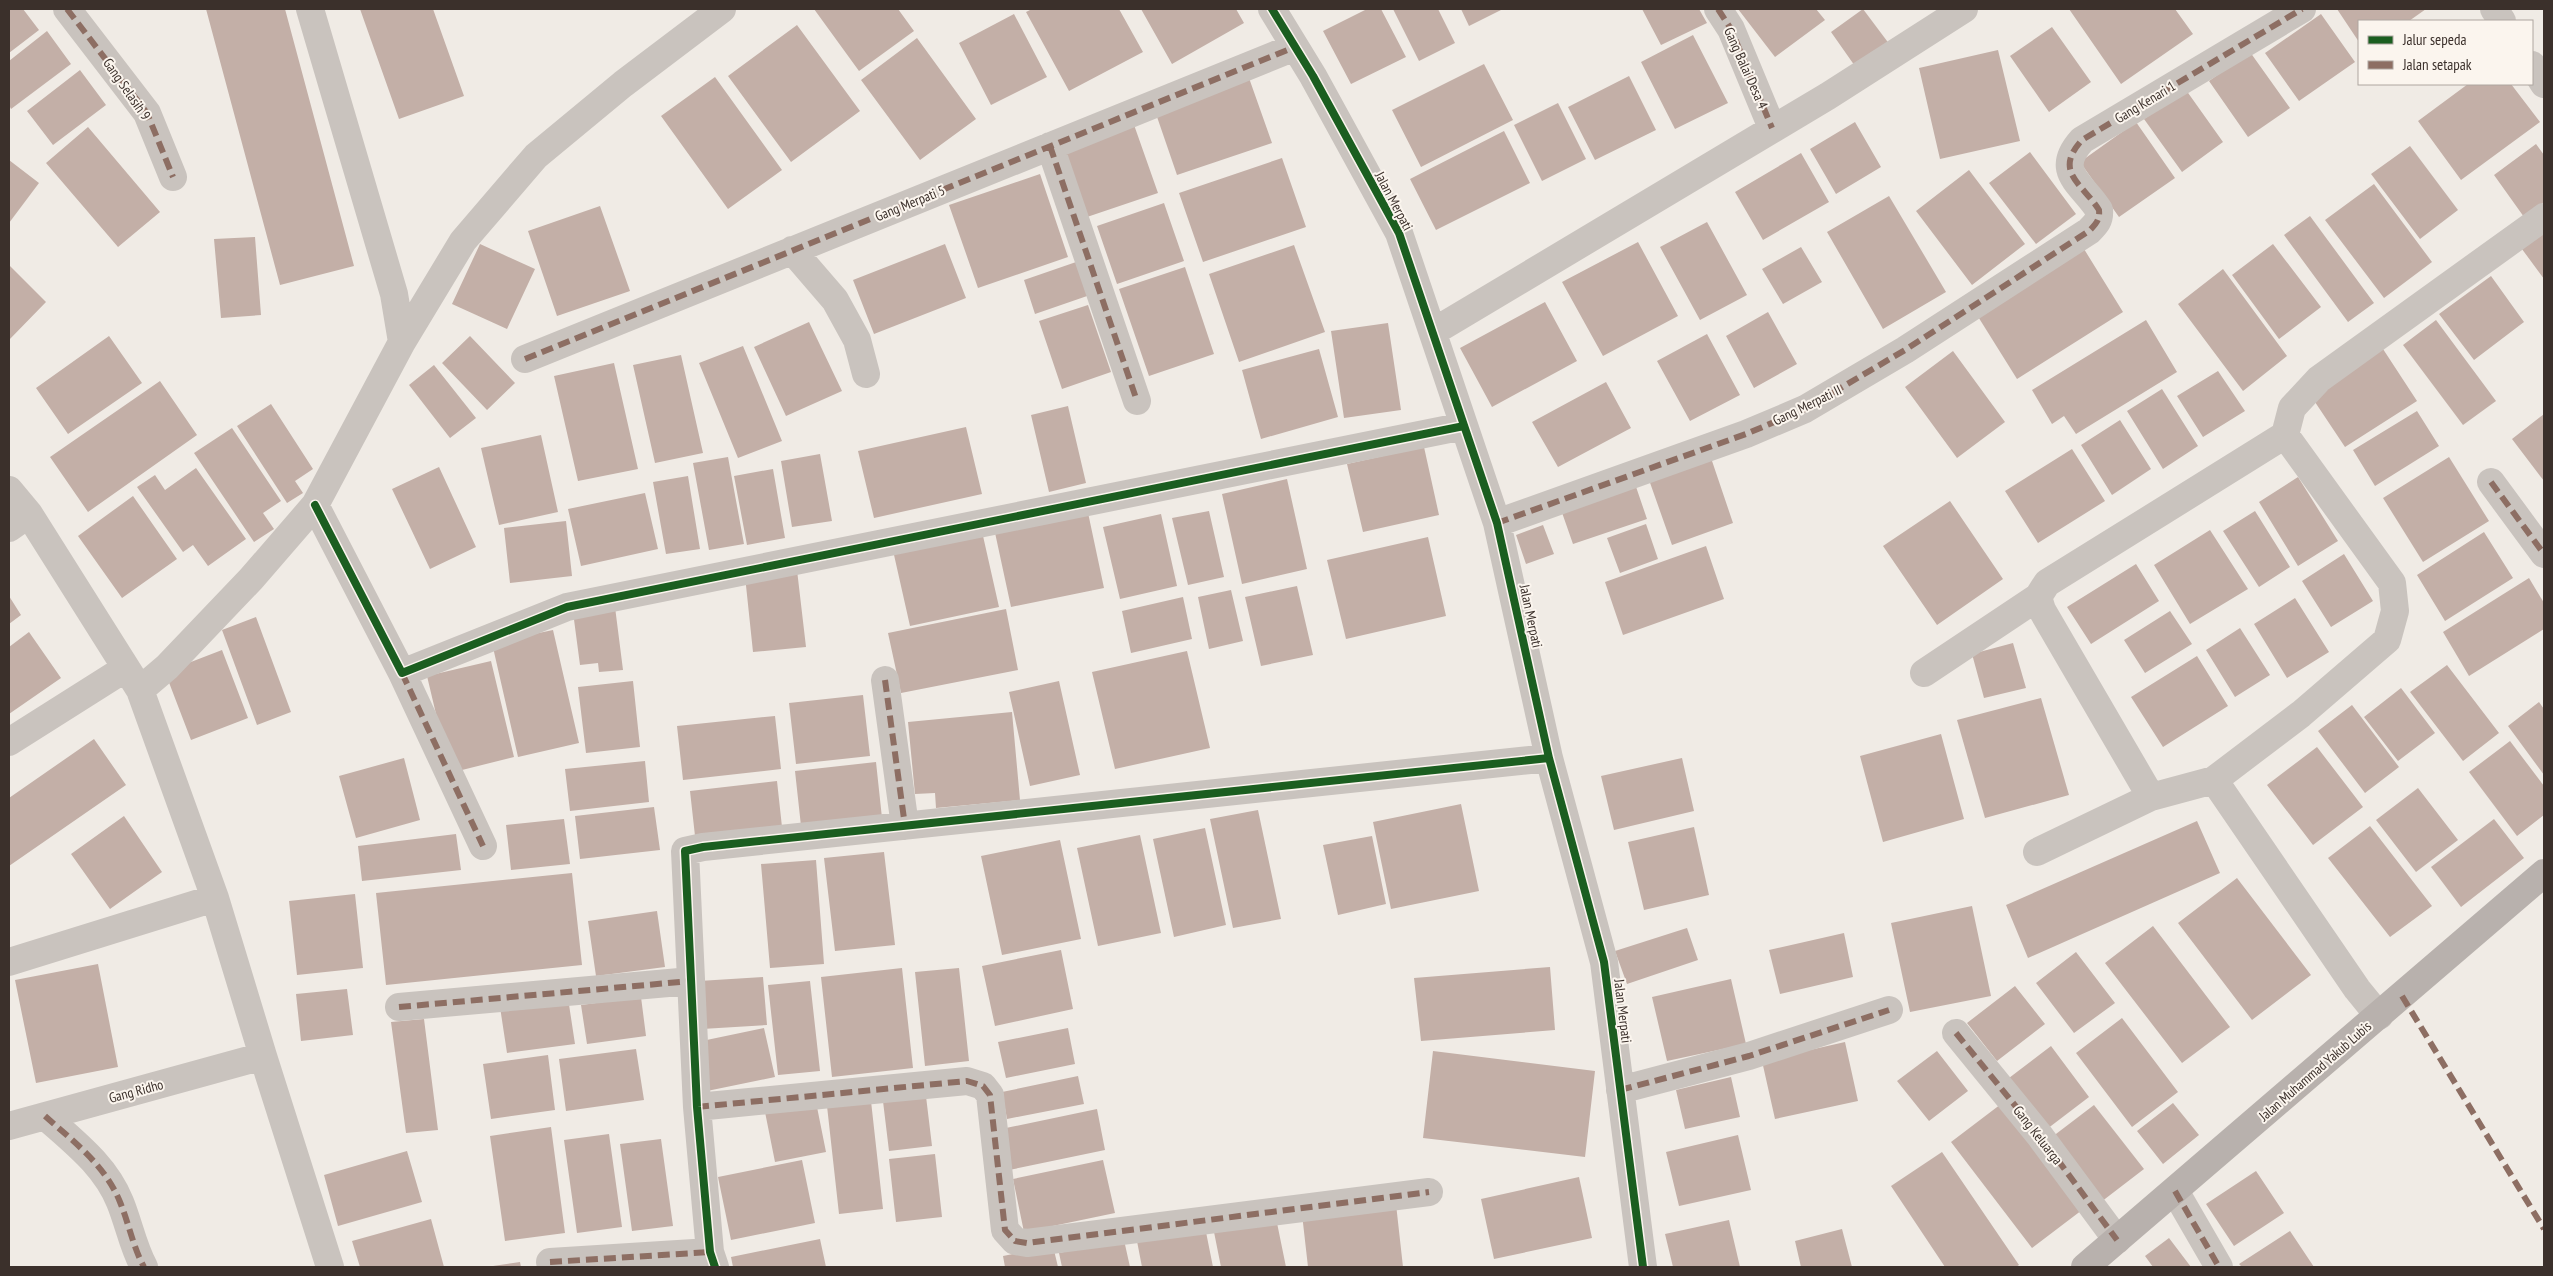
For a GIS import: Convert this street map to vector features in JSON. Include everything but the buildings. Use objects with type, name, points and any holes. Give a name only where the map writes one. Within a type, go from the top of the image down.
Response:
[{"type":"main road","name":"Jalan Muhammad Yakub Lubis","points":[[2085,1267],[2544,873]]},
{"type":"street","name":"Gang Selasih 9","points":[[67,9],[147,113],[173,177]]},
{"type":"street","points":[[310,9],[394,294],[402,342]]},
{"type":"street","points":[[9,742],[133,679],[167,667],[251,578],[315,505],[402,342],[463,241],[536,156],[623,84],[722,9]]},
{"type":"street","name":"Jalan Merpati","points":[[1272,9],[1398,233],[1497,523],[1549,758],[1604,962],[1643,1267]]},
{"type":"street","name":"Gang Balai Desa 4","points":[[1718,9],[1731,29],[1772,128]]},
{"type":"street","points":[[1433,332],[1828,96],[1964,9]]},
{"type":"street","name":"Gang Kenari 1","points":[[2089,231],[2100,217],[2099,210],[2075,180],[2070,171],[2069,161],[2074,149],[2082,140],[2302,9]]},
{"type":"street","points":[[2494,9],[2501,20]]},
{"type":"street","name":"Gang Merpati 5","points":[[525,359],[1295,47]]},
{"type":"street","points":[[2533,67],[2544,84]]},
{"type":"street","points":[[1050,146],[1136,401]]},
{"type":"street","points":[[1924,673],[2038,597],[2047,583],[2285,435],[2292,408],[2319,379],[2544,217]]},
{"type":"street","name":"Gang Merpati II","points":[[1497,523],[1736,437],[1805,410],[1897,355],[2089,231]]},
{"type":"street","points":[[792,250],[835,300],[857,340],[866,374]]},
{"type":"street","points":[[402,673],[567,608],[1464,426]]},
{"type":"street","points":[[2037,852],[2151,797],[2214,780],[2301,714],[2387,640],[2395,611],[2392,583],[2285,435]]},
{"type":"street","points":[[2491,482],[2544,554]]},
{"type":"street","points":[[9,490],[19,521],[133,679],[215,898],[330,1267]]},
{"type":"street","points":[[315,505],[402,673],[483,846]]},
{"type":"street","points":[[2038,597],[2042,610],[2151,797]]},
{"type":"street","points":[[885,680],[905,826]]},
{"type":"street","points":[[550,1262],[712,1259],[697,1107],[685,851],[703,847],[1549,758]]},
{"type":"street","points":[[2214,780],[2357,989],[2379,1016]]},
{"type":"street","points":[[9,962],[215,898]]},
{"type":"street","points":[[398,1007],[691,981]]},
{"type":"street","points":[[1620,1090],[1749,1056],[1890,1010]]},
{"type":"street","name":"Gang Keluarga","points":[[1956,1033],[2040,1136],[2117,1240]]},
{"type":"street","name":"Gang Ridho","points":[[9,1126],[263,1056]]},
{"type":"street","points":[[697,1107],[967,1082],[983,1086],[990,1095],[1005,1230],[1015,1241],[1027,1244],[1429,1192]]},
{"type":"street","points":[[45,1116],[96,1162],[120,1202],[144,1267]]},
{"type":"street","points":[[2175,1191],[2219,1267]]},
{"type":"marked path","points":[[67,9],[147,113],[173,177]]},
{"type":"marked path","points":[[1718,9],[1731,29],[1772,128]]},
{"type":"marked path","points":[[1497,523],[1746,434],[1805,409],[1905,350],[2094,226],[2098,219],[2099,210],[2073,177],[2070,169],[2070,161],[2074,151],[2082,140],[2302,9]]},
{"type":"marked path","points":[[525,359],[1295,47]]},
{"type":"marked path","points":[[1050,146],[1137,401]]},
{"type":"marked path","points":[[2491,482],[2544,554]]},
{"type":"marked path","points":[[402,673],[483,846]]},
{"type":"marked path","points":[[885,680],[905,826],[903,827]]},
{"type":"marked path","points":[[399,1007],[691,981]]},
{"type":"marked path","points":[[2402,996],[2544,1229]]},
{"type":"marked path","points":[[1620,1090],[1749,1056],[1889,1010]]},
{"type":"marked path","points":[[1956,1033],[2040,1136],[2117,1240]]},
{"type":"marked path","points":[[697,1107],[967,1081],[983,1086],[990,1095],[1005,1230],[1015,1241],[1027,1243],[1429,1192]]},
{"type":"marked path","points":[[45,1116],[88,1155],[114,1189],[144,1267]]},
{"type":"marked path","points":[[2175,1191],[2219,1267]]},
{"type":"marked path","points":[[550,1262],[710,1252]]},
{"type":"cycle path","points":[[1272,9],[1313,76],[1399,233],[1497,523],[1549,758],[1604,962],[1643,1267]]},
{"type":"cycle path","points":[[315,505],[402,673],[567,607],[1464,426]]},
{"type":"cycle path","points":[[715,1267],[710,1252],[697,1107],[685,851],[703,847],[1549,758]]}]
